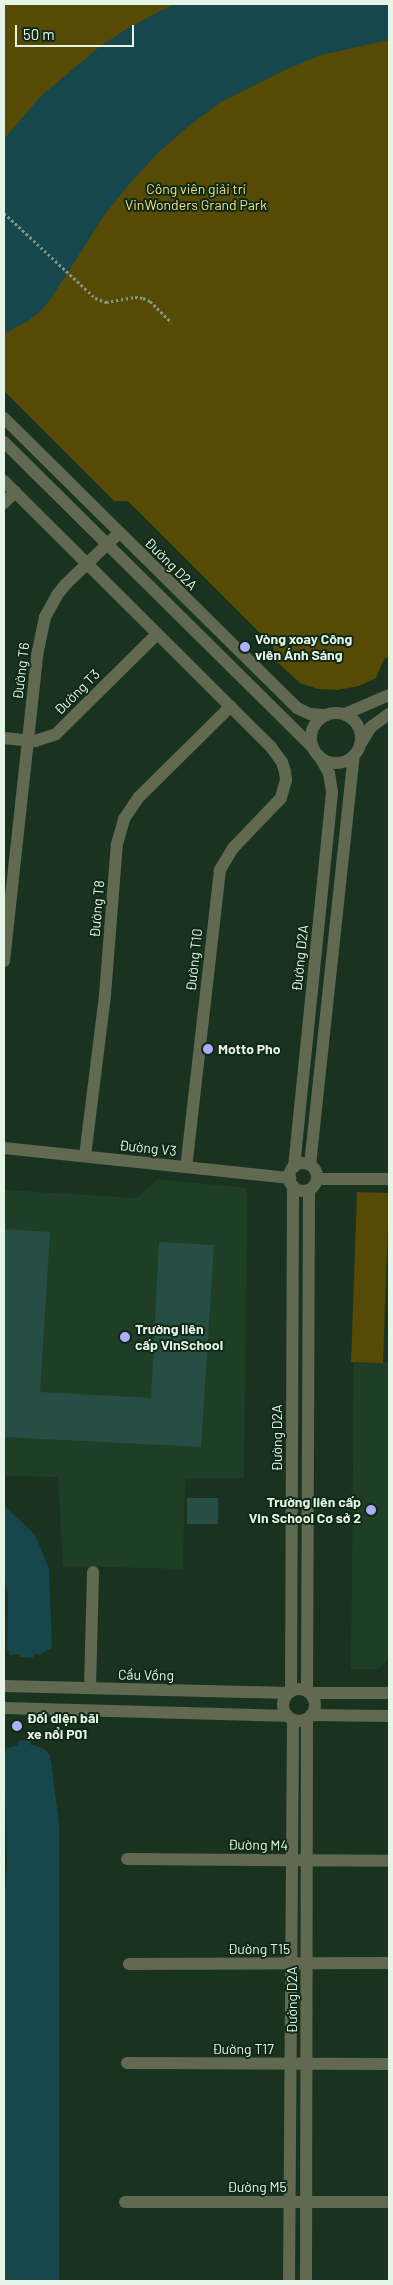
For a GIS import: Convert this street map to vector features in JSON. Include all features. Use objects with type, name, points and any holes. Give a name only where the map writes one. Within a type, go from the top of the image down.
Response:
[{"type":"street","name":"Đường D2A","points":[[4,418],[297,708],[310,714],[326,715]]},
{"type":"street","name":"Đường D2A","points":[[4,442],[316,752],[329,772],[332,792],[292,1177],[289,1692]]},
{"type":"street","points":[[4,481],[231,706]]},
{"type":"street","points":[[4,503],[15,492]]},
{"type":"street","name":"Đường T6","points":[[4,961],[39,642],[45,617],[57,595],[119,533]]},
{"type":"street","name":"Đường T3","points":[[4,738],[28,741],[42,740],[56,734],[157,634]]},
{"type":"street","points":[[345,714],[389,695]]},
{"type":"street","name":"Đường T10","points":[[186,1167],[220,870],[233,848],[276,805],[281,798],[286,780],[282,762],[277,754],[231,706]]},
{"type":"street","name":"Đường T8","points":[[85,1156],[105,995],[118,844],[124,819],[139,797],[231,706]]},
{"type":"street","points":[[361,743],[360,727],[345,714],[337,712],[326,715],[317,721],[312,730],[316,752],[335,763],[346,761],[354,755],[361,743],[370,727],[389,714]]},
{"type":"street","points":[[310,1165],[354,755]]},
{"type":"street","name":"Đường V3","points":[[4,1148],[292,1177]]},
{"type":"street","points":[[308,1190],[302,1191],[292,1177],[302,1164],[310,1165],[315,1170],[317,1179]]},
{"type":"street","points":[[317,1179],[389,1180]]},
{"type":"street","points":[[309,1717],[315,1705],[308,1692],[308,1190],[317,1179]]},
{"type":"street","points":[[90,1688],[93,1572]]},
{"type":"street","name":"Cầu Vồng","points":[[4,1686],[289,1692]]},
{"type":"street","points":[[289,1718],[282,1703],[289,1692],[300,1689],[308,1692],[389,1693]]},
{"type":"street","points":[[4,1708],[289,1718],[300,1721],[309,1717],[389,1716]]},
{"type":"street","name":"Đường D2A","points":[[306,2281],[309,1717]]},
{"type":"street","name":"Đường D2A","points":[[289,1718],[291,1860],[289,2281]]},
{"type":"street","name":"Đường M4","points":[[127,1859],[389,1861]]},
{"type":"street","name":"Đường T15","points":[[129,1964],[389,1964]]},
{"type":"street","name":"Đường T17","points":[[126,2064],[389,2064]]},
{"type":"street","name":"Đường M5","points":[[126,2202],[389,2202]]},
{"type":"path","points":[[4,213],[72,278],[100,300],[113,301],[135,297],[150,301],[171,322]]},
{"type":"shaded area","name":"Trường liên cấp VinSchool","points":[[158,1179],[247,1188],[244,1478],[185,1478],[183,1569],[63,1566],[58,1477],[4,1476],[4,1190],[137,1198]]},
{"type":"shaded area","name":"Trường liên cấp Vin School Cơ sở 2","points":[[354,1362],[389,1362],[389,1659],[378,1669],[351,1669]]},
{"type":"green space","name":"Công viên giải trí VinWonders Grand Park","points":[[4,4],[389,4],[389,657],[384,659],[376,678],[359,686],[337,690],[318,689],[300,683],[276,661],[273,646],[128,501],[114,501],[4,391]]},
{"type":"green space","points":[[357,1192],[389,1193],[383,1363],[351,1362]]},
{"type":"water","points":[[174,4],[389,4],[389,40],[321,55],[287,69],[221,102],[190,125],[160,151],[105,214],[41,311],[28,321],[4,334],[4,139],[41,96],[98,48],[128,28]]},
{"type":"water","points":[[4,1505],[35,1535],[49,1569],[52,1648],[39,1655],[34,1654],[33,1658],[20,1657],[19,1654],[10,1655],[7,1649],[8,1595],[4,1576]]},
{"type":"water","points":[[19,1740],[30,1741],[31,1745],[43,1748],[50,1755],[59,1823],[59,2281],[4,2281],[4,1902],[7,1864],[4,1754],[7,1748],[18,1745]]},
{"type":"building","points":[[4,1229],[50,1232],[40,1392],[151,1398],[159,1242],[214,1245],[201,1447],[4,1437]]},
{"type":"building","points":[[187,1498],[218,1498],[218,1524],[187,1524]]},
{"type":"place","name":"Vòng xoay Công viên Ánh Sáng","points":[[245,647]]},
{"type":"place","name":"Motto Pho","points":[[208,1049]]},
{"type":"place","name":"Trường liên cấp VinSchool","points":[[125,1337]]},
{"type":"place","name":"Trường liên cấp Vin School Cơ sở 2","points":[[371,1510]]},
{"type":"place","name":"Đối diện bãi xe nổi P01","points":[[17,1726]]}]
